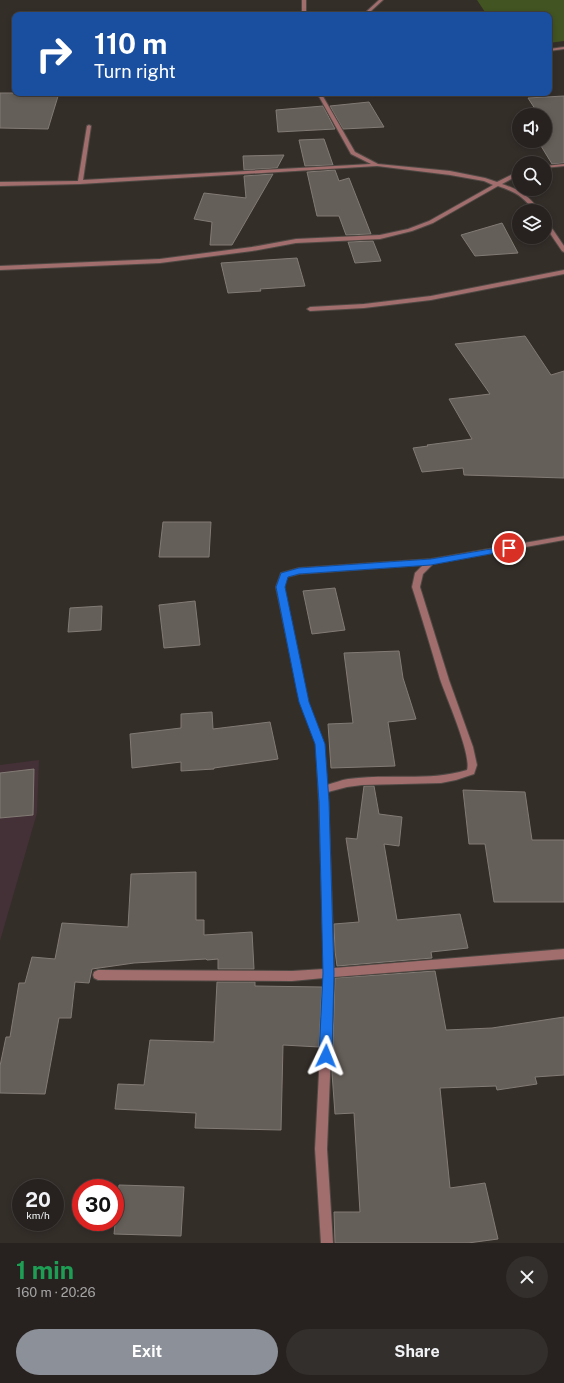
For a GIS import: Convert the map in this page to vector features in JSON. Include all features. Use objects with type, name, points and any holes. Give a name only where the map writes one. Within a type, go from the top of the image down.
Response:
[{"type":"street","points":[[304,0],[304,12]]},
{"type":"street","points":[[370,12],[381,0]]},
{"type":"street","points":[[552,50],[564,48]]},
{"type":"street","points":[[321,96],[353,153],[376,165]]},
{"type":"street","points":[[80,182],[88,126]]},
{"type":"street","points":[[0,184],[80,182],[376,165],[457,174],[485,180],[517,191],[532,204]]},
{"type":"street","points":[[552,166],[564,165]]},
{"type":"street","points":[[0,268],[160,261],[252,249],[296,241],[380,237],[410,230],[431,222],[512,177]]},
{"type":"street","points":[[552,232],[564,250]]},
{"type":"street","points":[[310,309],[364,306],[431,298],[564,272]]},
{"type":"street","points":[[327,1243],[321,1149],[329,973],[323,790],[320,744],[304,702],[280,587],[284,575],[299,571],[431,562],[564,538]]},
{"type":"street","points":[[323,790],[347,784],[428,780],[460,776],[471,772],[474,765],[469,747],[445,680],[416,587],[419,574],[431,562]]},
{"type":"street","points":[[98,975],[292,976],[564,954]]},
{"type":"shaded area","points":[[39,760],[37,813],[0,941],[0,765]]},
{"type":"green space","points":[[477,0],[564,0],[564,41],[552,43],[552,12],[485,12]]},
{"type":"building","points":[[0,93],[12,93],[12,96],[58,96],[48,129],[0,128]]},
{"type":"building","points":[[564,96],[564,163],[552,164],[552,156],[547,156],[542,148],[552,148],[552,108],[534,108],[528,98]]},
{"type":"building","points":[[369,102],[384,127],[343,129],[330,106]]},
{"type":"building","points":[[323,106],[335,129],[278,132],[276,110]]},
{"type":"building","points":[[324,139],[333,165],[305,166],[299,140]]},
{"type":"building","points":[[284,155],[277,168],[244,170],[243,156]]},
{"type":"building","points":[[335,170],[339,181],[349,178],[371,234],[346,235],[339,216],[317,216],[307,172]]},
{"type":"building","points":[[273,174],[232,245],[210,245],[212,222],[194,219],[204,193],[246,198],[244,176]]},
{"type":"building","points":[[502,223],[518,253],[475,256],[461,235]]},
{"type":"building","points":[[373,241],[381,261],[355,263],[348,242]]},
{"type":"building","points":[[297,258],[305,286],[228,293],[221,263]]},
{"type":"building","points":[[525,336],[551,375],[564,371],[564,478],[464,475],[463,468],[422,472],[413,448],[472,439],[449,399],[490,394],[455,344]]},
{"type":"building","points":[[163,522],[211,522],[209,557],[159,557]]},
{"type":"building","points":[[335,588],[345,630],[312,634],[303,591]]},
{"type":"building","points":[[195,601],[200,645],[164,648],[159,605]]},
{"type":"building","points":[[102,606],[101,630],[68,632],[70,608]]},
{"type":"building","points":[[399,651],[403,678],[416,719],[388,722],[395,766],[331,768],[328,724],[353,723],[344,653]]},
{"type":"building","points":[[212,712],[213,729],[270,722],[278,759],[214,769],[181,771],[181,762],[132,768],[130,734],[181,728],[181,714]]},
{"type":"building","points":[[34,769],[33,815],[0,818],[0,773]]},
{"type":"building","points":[[364,786],[374,786],[379,814],[402,817],[399,846],[384,844],[397,920],[460,914],[468,948],[431,952],[432,958],[337,966],[334,924],[359,922],[346,838],[357,839]]},
{"type":"building","points":[[463,790],[525,792],[532,840],[564,840],[564,902],[494,902],[485,844],[469,844]]},
{"type":"building","points":[[196,872],[196,920],[204,920],[204,935],[252,932],[254,969],[218,969],[218,959],[206,959],[134,963],[92,969],[89,983],[75,982],[71,1018],[59,1018],[45,1094],[0,1093],[0,1066],[6,1037],[10,1037],[19,983],[25,983],[32,957],[55,959],[62,923],[128,927],[131,874]]},
{"type":"building","points":[[435,971],[446,1030],[492,1028],[564,1017],[564,1075],[535,1077],[537,1084],[497,1090],[496,1086],[440,1088],[450,1188],[485,1183],[498,1239],[468,1243],[335,1243],[334,1212],[360,1212],[354,1113],[335,1114],[332,1073],[335,978]]},
{"type":"building","points":[[217,982],[255,982],[255,986],[322,987],[319,1047],[283,1045],[281,1130],[195,1128],[196,1113],[115,1109],[118,1084],[144,1085],[150,1040],[214,1042]]},
{"type":"building","points":[[124,1185],[184,1187],[181,1236],[114,1234],[114,1231],[124,1231]]},
{"type":"route","points":[[326,1056],[329,973],[324,802],[320,744],[304,702],[301,688],[280,587],[284,575],[299,571],[431,562],[509,548]]}]
